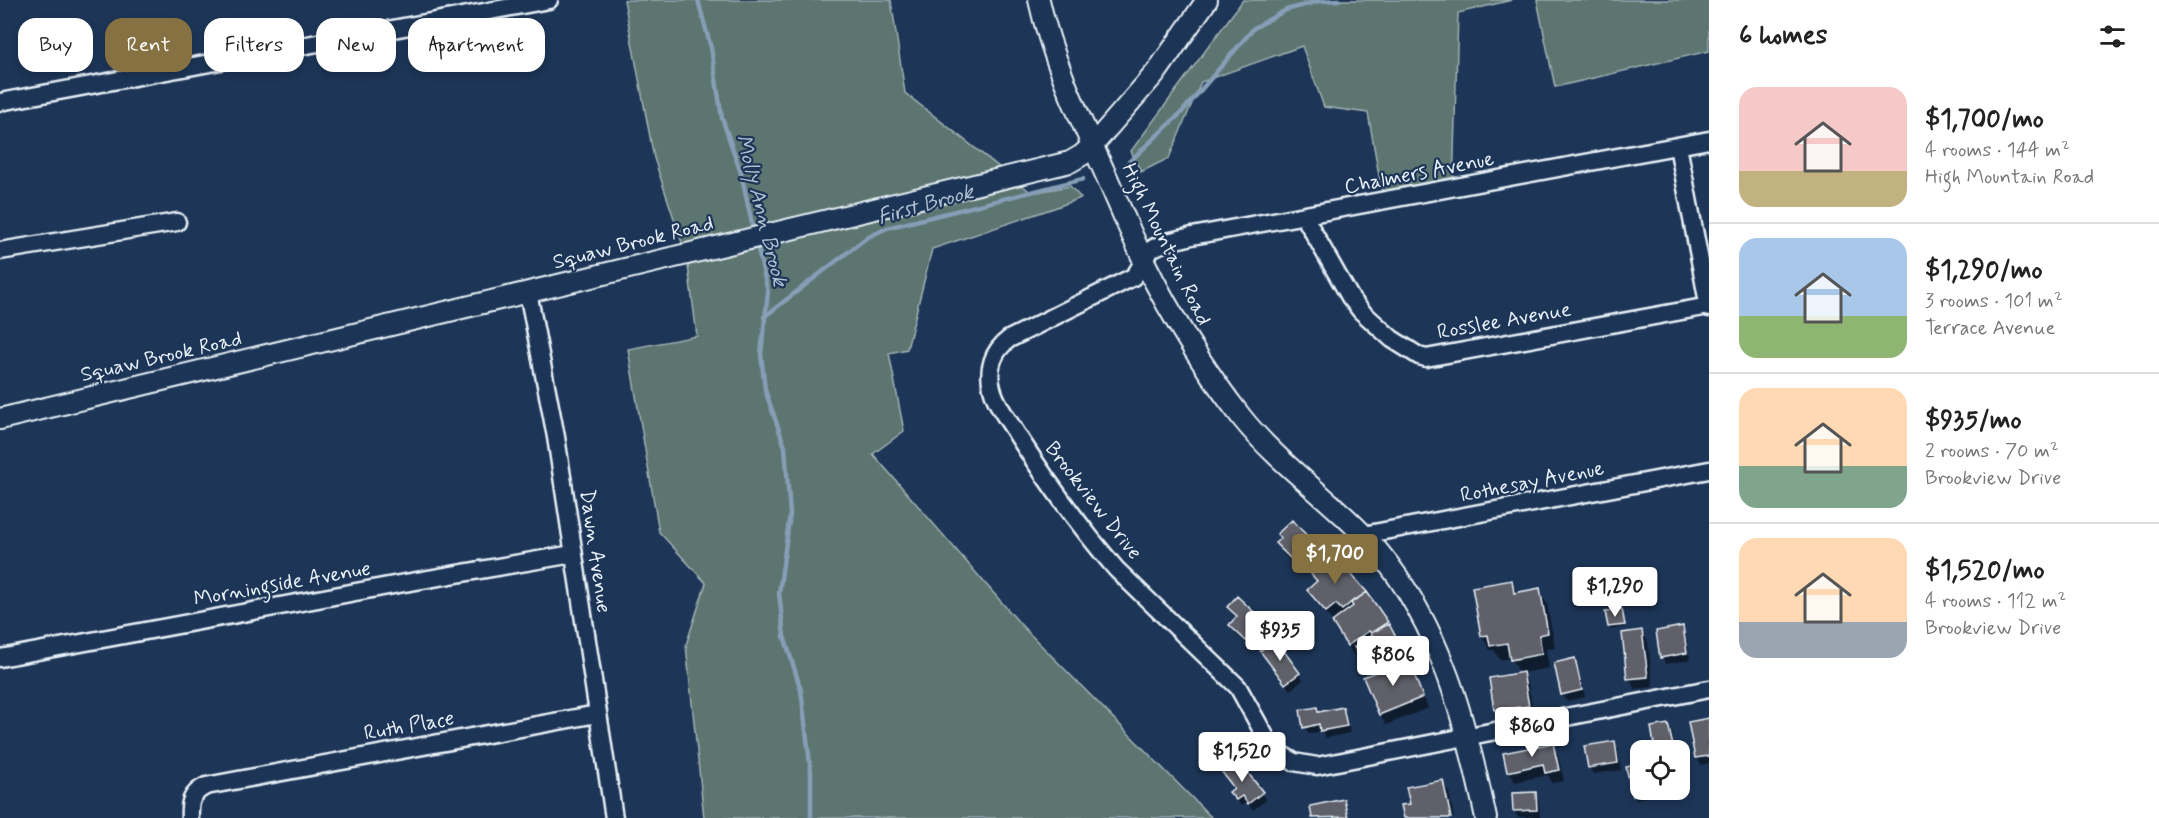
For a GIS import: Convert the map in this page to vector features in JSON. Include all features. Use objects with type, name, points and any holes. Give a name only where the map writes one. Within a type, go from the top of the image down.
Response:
[{"type":"street","points":[[0,102],[549,0]]},
{"type":"street","name":"High Mountain Road","points":[[1039,0],[1043,18],[1070,92],[1093,146],[1144,261],[1184,335],[1244,420],[1270,450],[1378,551],[1420,613],[1459,704],[1486,818]]},
{"type":"street","name":"Squaw Brook Road","points":[[0,419],[1070,162],[1093,146],[1158,70],[1207,0]]},
{"type":"street","name":"Chalmers Avenue","points":[[1144,261],[1154,248],[1192,236],[1709,140]]},
{"type":"street","points":[[1678,146],[1709,307]]},
{"type":"street","name":"Rosslee Avenue","points":[[1304,216],[1350,297],[1361,311],[1392,339],[1426,358],[1709,307]]},
{"type":"street","points":[[0,250],[177,222]]},
{"type":"street","name":"Brookview Drive","points":[[1144,261],[1133,277],[1001,345],[991,365],[992,389],[1000,407],[1041,472],[1116,569],[1238,687],[1266,739],[1281,754],[1294,762],[1317,766],[1709,689]]},
{"type":"street","name":"Dawn Avenue","points":[[528,292],[556,437],[614,818]]},
{"type":"street","name":"Rothesay Avenue","points":[[1363,535],[1709,470]]},
{"type":"street","name":"Morningside Avenue","points":[[0,658],[573,554]]},
{"type":"street","name":"Ruth Place","points":[[190,818],[189,804],[194,793],[206,786],[597,714]]},
{"type":"green space","points":[[624,0],[891,0],[905,93],[1032,193],[1070,186],[1081,198],[932,249],[907,349],[889,353],[904,431],[873,454],[1023,627],[1212,818],[704,818],[686,645],[706,583],[659,532],[628,349],[697,336],[687,258],[654,158]]},
{"type":"green space","points":[[1243,0],[1512,0],[1458,13],[1453,189],[1383,198],[1368,113],[1324,107],[1302,46],[1201,82],[1169,158],[1141,172],[1131,151]]},
{"type":"green space","points":[[1537,0],[1709,0],[1709,51],[1555,87]]},
{"type":"building","points":[[1292,520],[1315,544],[1295,563],[1275,543],[1281,538],[1277,534]]},
{"type":"building","points":[[1333,554],[1367,592],[1342,610],[1336,604],[1326,612],[1307,590],[1317,581],[1311,574]]},
{"type":"building","points":[[1512,580],[1514,593],[1540,588],[1548,633],[1539,635],[1542,654],[1510,660],[1507,643],[1490,646],[1488,635],[1481,636],[1472,587]]},
{"type":"building","points":[[1367,592],[1388,622],[1371,633],[1369,631],[1347,646],[1332,622],[1353,606],[1351,603]]},
{"type":"building","points":[[1237,596],[1255,613],[1250,618],[1259,627],[1246,641],[1229,625],[1237,616],[1227,607]]},
{"type":"building","points":[[1622,609],[1625,625],[1608,627],[1605,612]]},
{"type":"building","points":[[1389,624],[1406,656],[1367,672],[1354,647],[1372,636],[1371,633]]},
{"type":"building","points":[[1683,626],[1687,653],[1660,658],[1656,631]]},
{"type":"building","points":[[1642,630],[1648,677],[1627,679],[1622,633]]},
{"type":"building","points":[[1276,640],[1300,673],[1285,684],[1260,651]]},
{"type":"building","points":[[1575,658],[1582,690],[1561,695],[1554,663]]},
{"type":"building","points":[[1408,659],[1423,697],[1379,715],[1363,677]]},
{"type":"building","points":[[1523,672],[1529,706],[1494,710],[1489,678]]},
{"type":"building","points":[[1317,707],[1318,712],[1343,707],[1347,726],[1320,731],[1319,724],[1303,728],[1300,710]]},
{"type":"building","points":[[1709,718],[1709,756],[1695,758],[1688,722]]},
{"type":"building","points":[[1668,724],[1672,740],[1653,740],[1651,727]]},
{"type":"building","points":[[1615,741],[1618,763],[1588,768],[1584,746]]},
{"type":"building","points":[[1553,743],[1559,770],[1545,773],[1543,764],[1507,772],[1503,753]]},
{"type":"building","points":[[1237,759],[1263,792],[1248,804],[1242,796],[1236,800],[1229,792],[1234,788],[1222,772]]},
{"type":"building","points":[[1630,766],[1630,784],[1626,767]]},
{"type":"building","points":[[1443,780],[1451,818],[1404,818],[1401,805],[1410,804],[1406,787]]},
{"type":"building","points":[[1536,792],[1537,810],[1513,811],[1512,793]]},
{"type":"building","points":[[1344,799],[1348,817],[1312,818],[1310,806]]},
{"type":"waterway","name":"Molly Ann Brook","points":[[698,0],[711,48],[722,118],[741,173],[754,233]]},
{"type":"waterway","name":"First Brook","points":[[1128,163],[1182,112],[1254,28],[1286,10],[1319,1],[1339,0]]},
{"type":"waterway","name":"First Brook","points":[[764,317],[866,238],[887,228],[1083,179]]},
{"type":"waterway","name":"Molly Ann Brook","points":[[756,241],[768,292],[761,354],[765,390],[785,447],[790,514],[779,593],[784,636],[801,690],[811,772],[811,818]]}]
